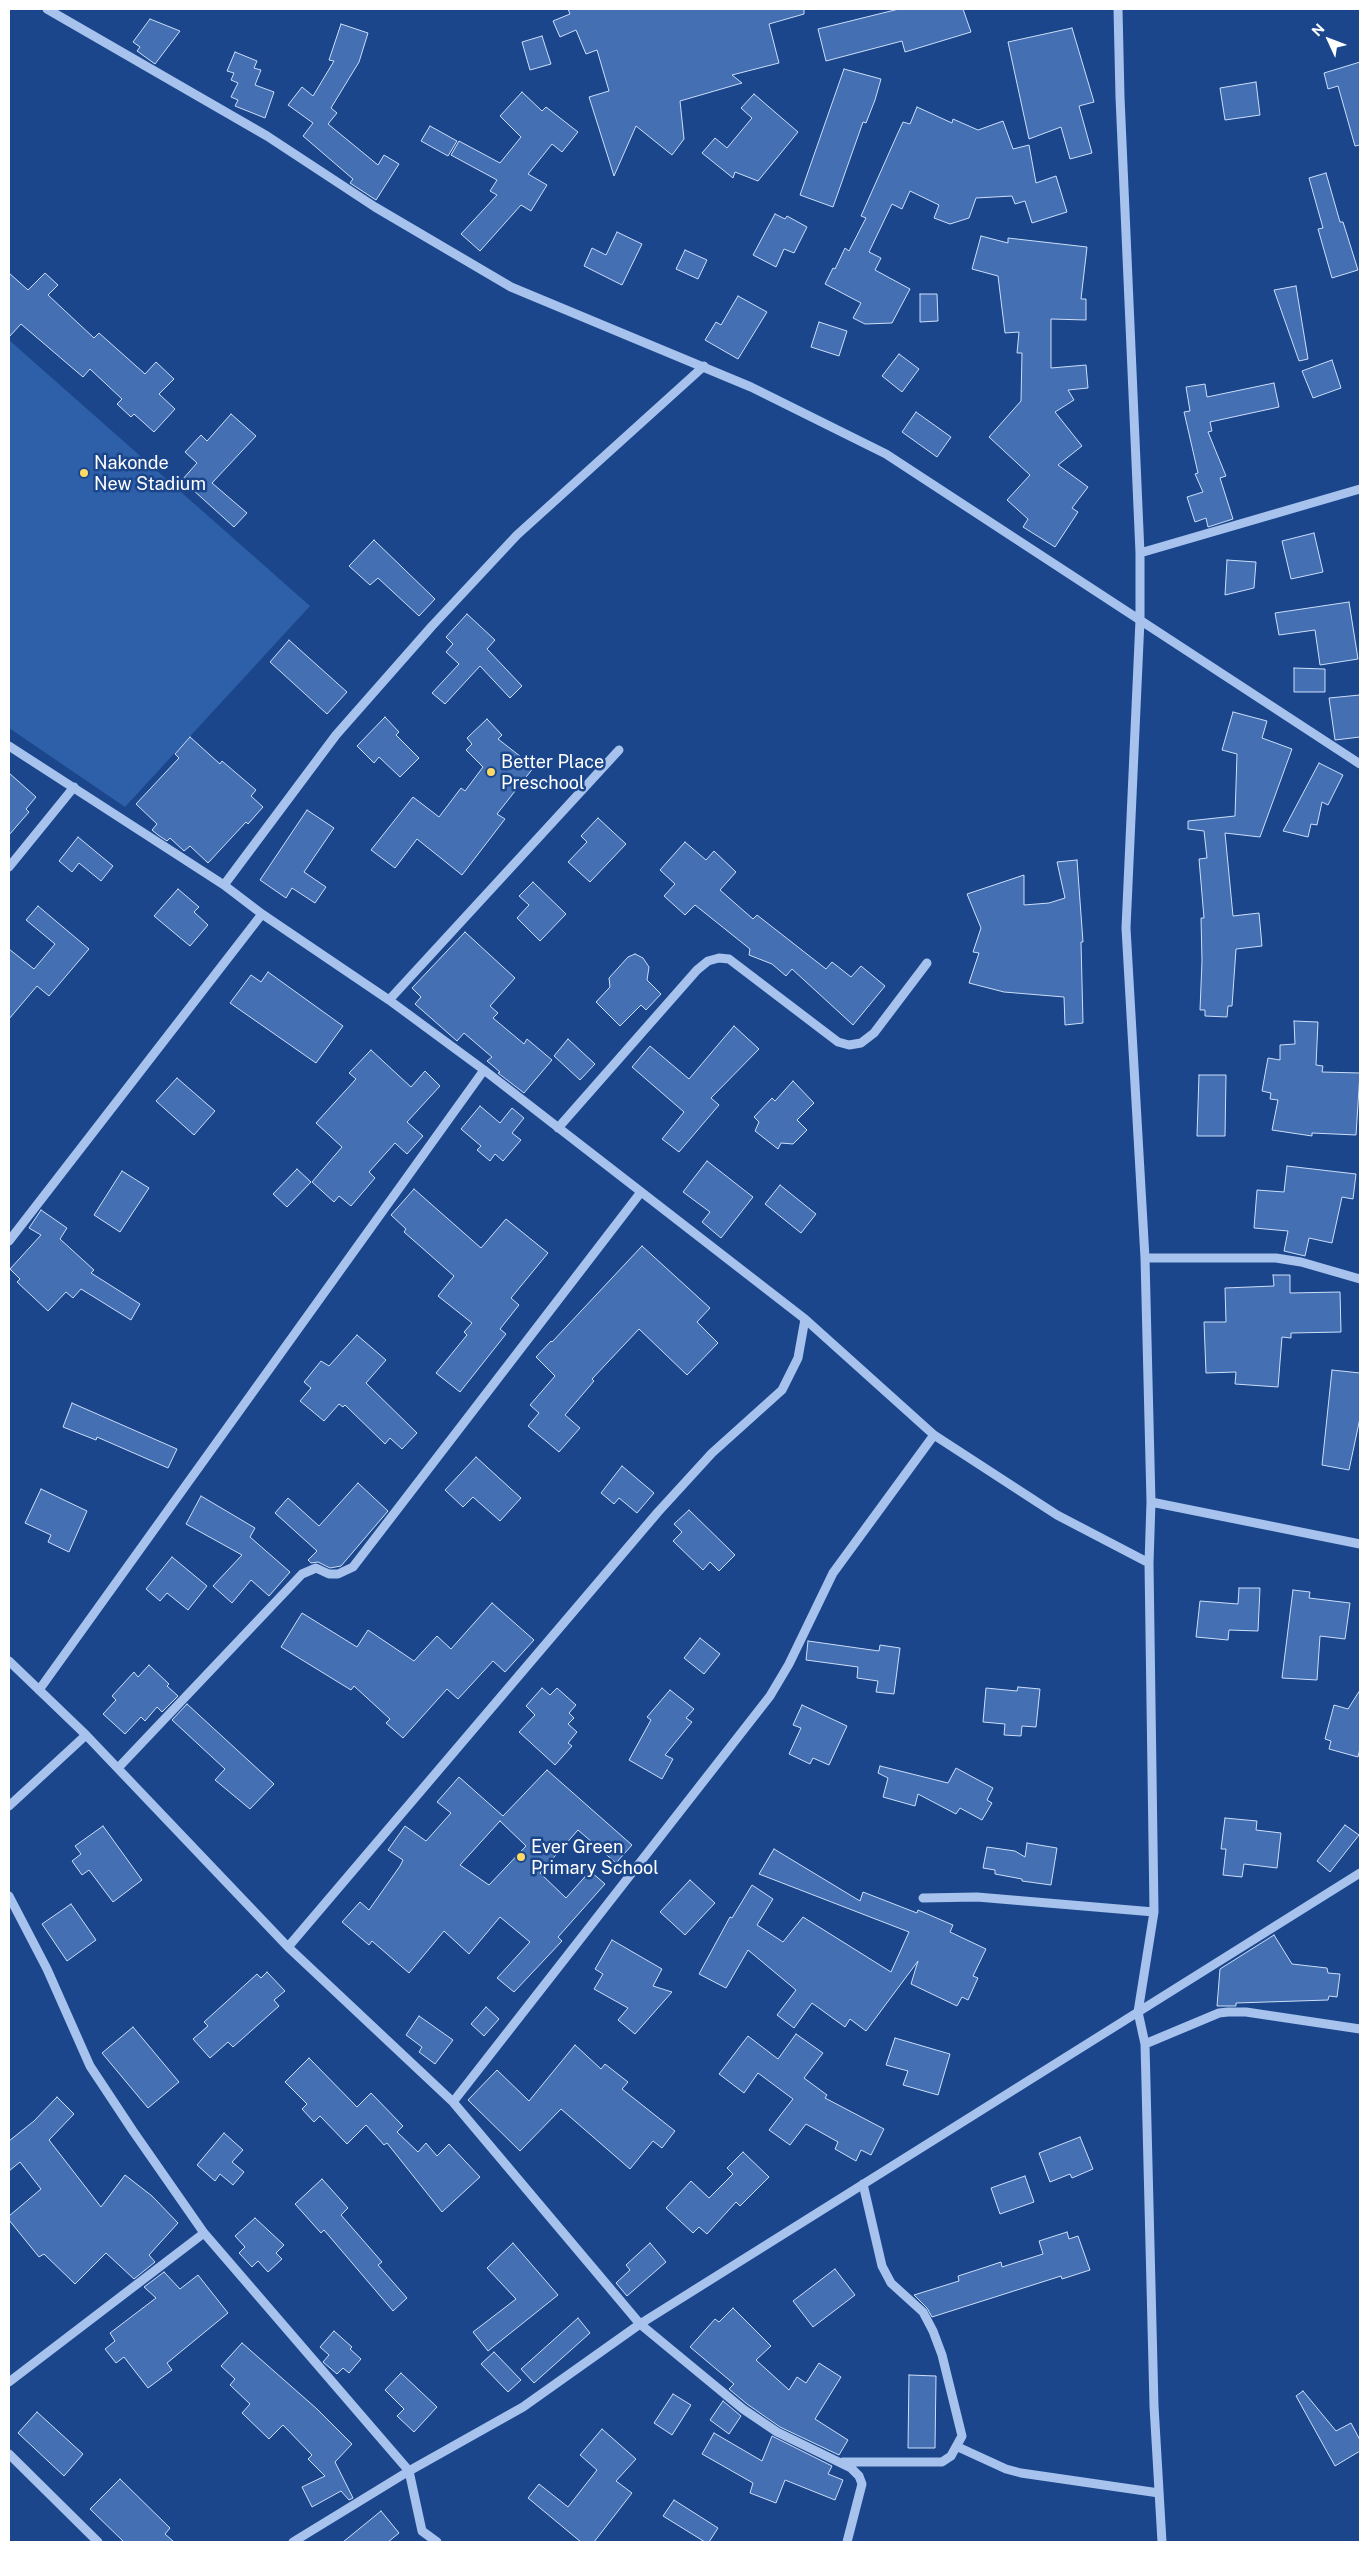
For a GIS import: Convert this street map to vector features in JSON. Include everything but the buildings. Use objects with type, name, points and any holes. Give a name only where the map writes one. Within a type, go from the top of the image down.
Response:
[{"type":"street","points":[[47,9],[267,136],[375,207],[511,287],[704,366],[751,387],[886,454],[1360,764]]},
{"type":"street","points":[[1118,9],[1120,107],[1140,553],[1140,620],[1126,928],[1145,1258],[1151,1502],[1149,1563],[1154,1912],[1138,2012],[1145,2044],[1154,2406],[1162,2542]]},
{"type":"street","points":[[224,885],[336,735],[432,626],[517,535],[704,366]]},
{"type":"street","points":[[1140,553],[1360,489]]},
{"type":"street","points":[[9,746],[224,885],[262,914],[389,1000],[484,1070],[805,1319],[934,1434],[1057,1515],[1149,1563]]},
{"type":"street","points":[[389,1000],[620,750]]},
{"type":"street","points":[[9,867],[74,787]]},
{"type":"street","points":[[9,1241],[262,914]]},
{"type":"street","points":[[558,1128],[697,970],[708,961],[719,958],[729,959],[838,1042],[849,1045],[861,1043],[874,1033],[927,963]]},
{"type":"street","points":[[38,1690],[484,1070]]},
{"type":"street","points":[[118,1768],[302,1574],[316,1568],[328,1574],[338,1574],[353,1567],[641,1192]]},
{"type":"street","points":[[1145,1258],[1276,1258],[1301,1262],[1360,1279]]},
{"type":"street","points":[[288,1946],[664,1504],[712,1453],[782,1390],[798,1358],[805,1319]]},
{"type":"street","points":[[453,2102],[770,1696],[789,1664],[833,1573],[934,1434]]},
{"type":"street","points":[[1151,1502],[1360,1544]]},
{"type":"street","points":[[9,1661],[86,1735],[288,1946],[453,2102],[640,2324],[743,2410],[777,2432],[843,2462],[859,2476],[862,2484],[847,2542]]},
{"type":"street","points":[[9,1806],[86,1735]]},
{"type":"street","points":[[293,2542],[409,2471],[523,2407],[640,2324],[1360,1873]]},
{"type":"street","points":[[9,1896],[47,1968],[90,2066],[204,2233],[409,2471],[422,2531],[437,2542]]},
{"type":"street","points":[[923,1898],[977,1897],[1154,1912]]},
{"type":"street","points":[[1145,2044],[1219,2013],[1228,2012],[1246,2012],[1360,2029]]},
{"type":"street","points":[[843,2462],[942,2462],[951,2456],[958,2447],[962,2436],[942,2355],[923,2312],[885,2275],[863,2184]]},
{"type":"street","points":[[9,2382],[204,2233]]},
{"type":"street","points":[[958,2447],[1006,2469],[1021,2473],[1159,2493]]},
{"type":"street","points":[[9,2454],[98,2542]]},
{"type":"shaded area","name":"Nakonde New Stadium","points":[[9,340],[310,606],[125,807],[9,728]]},
{"type":"place","name":"Nakonde New Stadium","points":[[84,473]]},
{"type":"place","name":"Better Place Preschool","points":[[491,772]]},
{"type":"place","name":"Ever Green Primary School","points":[[521,1857]]}]
